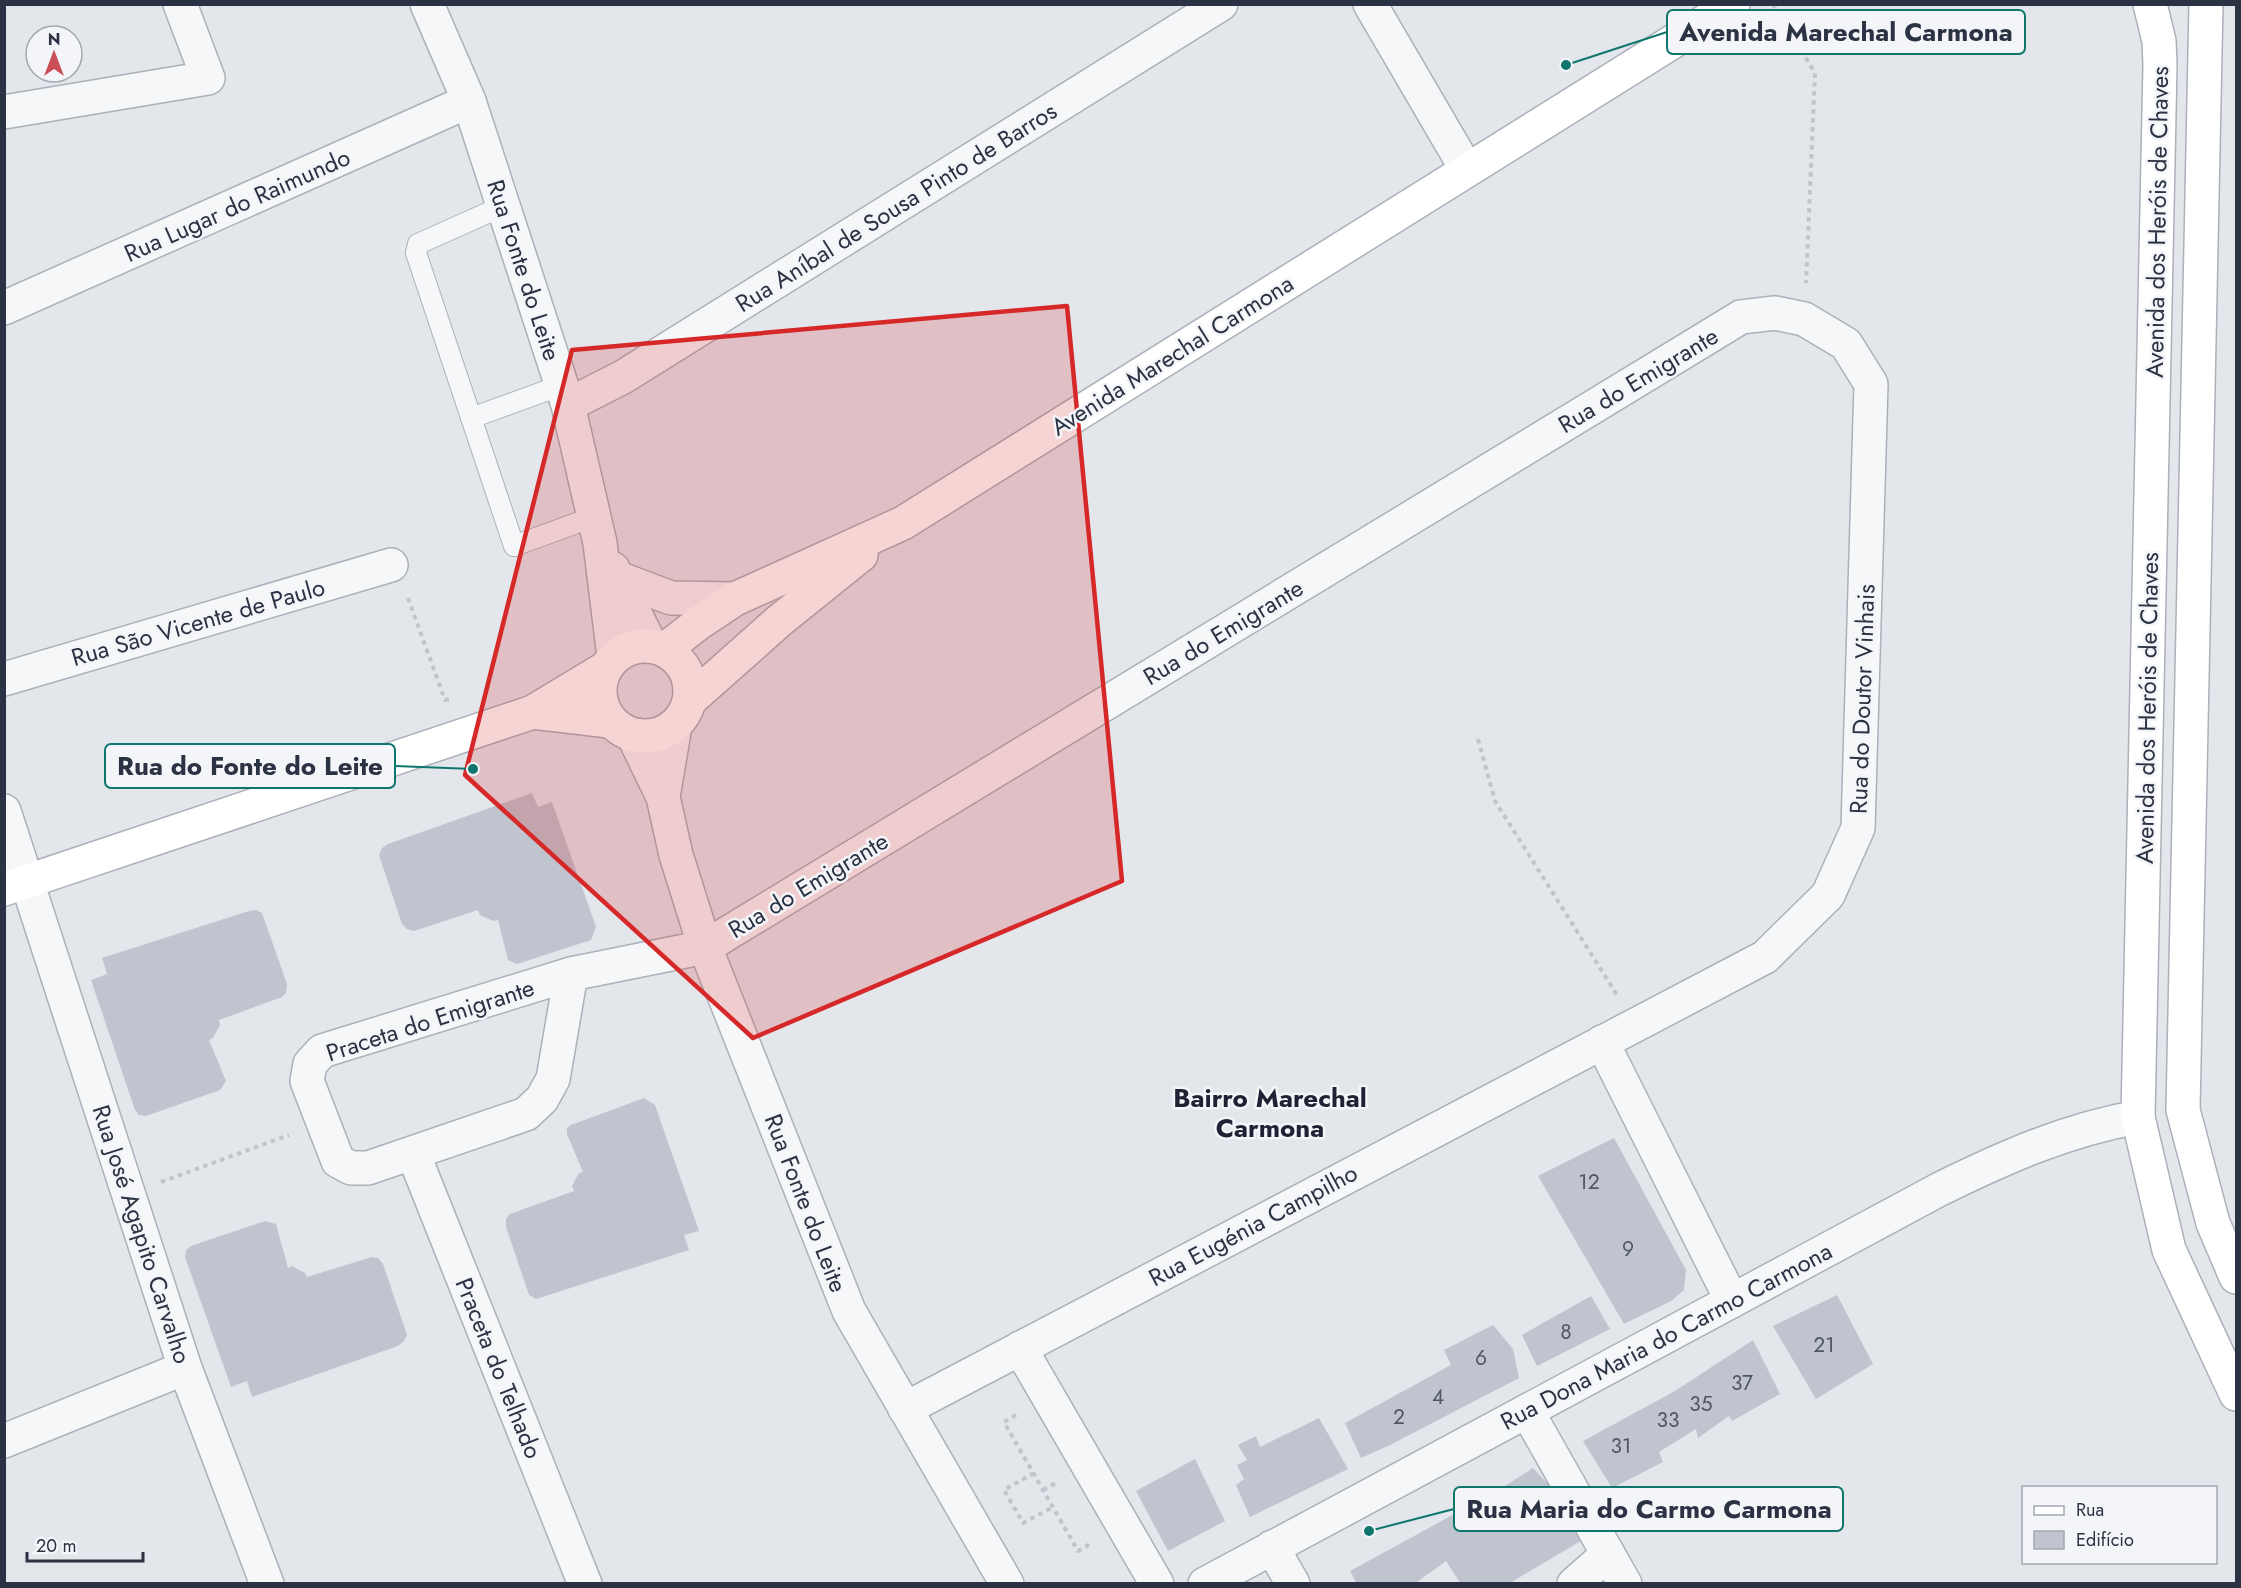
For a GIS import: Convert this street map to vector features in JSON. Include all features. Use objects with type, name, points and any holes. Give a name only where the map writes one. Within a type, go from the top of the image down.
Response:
[{"type":"main road","name":"Avenida Marechal Carmona","points":[[658,648],[735,600],[903,523],[1733,4]]},
{"type":"main road","name":"Avenida dos Heróis de Chaves","points":[[2150,4],[2159,41],[2160,65],[2138,1117],[2169,1250],[2236,1394]]},
{"type":"main road","name":"Avenida dos Heróis de Chaves","points":[[2206,4],[2183,1110],[2213,1222],[2236,1277]]},
{"type":"main road","points":[[533,712],[621,728],[648,737],[662,734],[800,603],[903,523]]},
{"type":"main road","points":[[16,886],[533,712],[610,663],[625,650],[638,646],[658,648],[677,659],[686,670],[690,685],[683,713]]},
{"type":"main road","points":[[610,663],[600,681],[599,695],[603,708],[621,728]]},
{"type":"main road","points":[[2138,1117],[2183,1110]]},
{"type":"street","points":[[4,112],[208,78],[180,4]]},
{"type":"street","name":"Rua Fonte do Leite","points":[[427,4],[469,101],[565,395],[597,530]]},
{"type":"street","name":"Rua Aníbal de Sousa Pinto de Barros","points":[[565,395],[623,376],[1221,4]]},
{"type":"street","points":[[1370,4],[1467,170]]},
{"type":"street","name":"Rua Lugar do Raimundo","points":[[4,308],[469,101]]},
{"type":"street","name":"Rua do Doutor Vinhais","points":[[1602,1042],[1765,957],[1828,895],[1858,828],[1871,384],[1846,344],[1804,319],[1775,313],[1741,317]]},
{"type":"street","name":"Rua do Emigrante","points":[[705,947],[1741,317]]},
{"type":"street","points":[[597,530],[618,578],[658,648]]},
{"type":"street","points":[[597,530],[610,663]]},
{"type":"street","name":"Rua São Vicente de Paulo","points":[[4,679],[391,565]]},
{"type":"street","points":[[618,578],[671,598],[735,600]]},
{"type":"street","points":[[663,797],[683,713]]},
{"type":"street","points":[[621,728],[663,797]]},
{"type":"street","name":"Rua Fonte do Leite","points":[[663,797],[676,855],[705,947],[849,1311],[1007,1584]]},
{"type":"street","name":"Rua José Agapito Carvalho","points":[[4,811],[16,886],[128,1194],[185,1368],[267,1584]]},
{"type":"street","name":"Praceta do Emigrante","points":[[571,974],[553,1079],[542,1100],[525,1114],[368,1168],[351,1168],[338,1161],[307,1082],[310,1064],[322,1051],[571,974],[705,947]]},
{"type":"street","points":[[1602,1042],[1732,1301]]},
{"type":"street","name":"Rua Eugénia Campilho","points":[[905,1409],[1602,1042]]},
{"type":"street","name":"Rua Dona Maria do Carmo Carmona","points":[[1205,1584],[1940,1189],[2008,1156],[2068,1134],[2138,1117]]},
{"type":"street","name":"Praceta do Telhado","points":[[413,1153],[585,1584]]},
{"type":"street","points":[[1020,1348],[1157,1584]]},
{"type":"street","points":[[4,1441],[185,1368]]},
{"type":"street","points":[[1527,1411],[1625,1584]]},
{"type":"street","points":[[1272,1547],[1293,1584]]},
{"type":"street","points":[[1574,1584],[1608,1554]]},
{"type":"lane","points":[[503,206],[418,244],[416,253],[514,546],[597,530]]},
{"type":"lane","points":[[471,418],[565,395]]},
{"type":"path","points":[[1773,4],[1815,73],[1804,319]]},
{"type":"path","points":[[391,565],[402,580],[445,700],[456,696]]},
{"type":"path","points":[[1478,739],[1495,801],[1636,1024]]},
{"type":"path","points":[[128,1194],[324,1123]]},
{"type":"path","points":[[1048,1397],[1004,1422],[1078,1551],[1123,1525]]},
{"type":"path","points":[[1034,1473],[1004,1490],[1023,1523],[1053,1507]]},
{"type":"highlighted area","points":[[1067,306],[1122,881],[753,1038],[465,775],[572,350]]},
{"type":"building","points":[[532,793],[538,807],[552,802],[596,927],[591,940],[517,964],[508,960],[498,920],[493,921],[480,915],[478,910],[414,931],[407,929],[402,924],[379,855],[382,848]]},
{"type":"building","points":[[256,910],[262,913],[287,984],[286,993],[282,997],[219,1020],[220,1025],[213,1038],[209,1040],[226,1081],[220,1090],[146,1116],[139,1115],[135,1110],[91,980],[107,974],[102,958]]},
{"type":"building","points":[[644,1098],[655,1105],[699,1231],[684,1235],[689,1250],[536,1299],[529,1295],[506,1227],[506,1219],[510,1214],[574,1191],[572,1186],[579,1173],[583,1172],[567,1134],[567,1128]]},
{"type":"building","points":[[1614,1138],[1686,1270],[1684,1290],[1671,1301],[1624,1324],[1538,1176]]},
{"type":"building","points":[[265,1221],[276,1224],[288,1268],[292,1266],[305,1273],[307,1277],[372,1257],[378,1258],[383,1264],[407,1335],[404,1341],[398,1346],[252,1397],[247,1381],[231,1387],[185,1257],[186,1250],[191,1246]]},
{"type":"building","points":[[1837,1295],[1873,1364],[1816,1399],[1773,1326]]},
{"type":"building","points":[[1591,1296],[1610,1329],[1537,1366],[1522,1335]]},
{"type":"building","points":[[1493,1325],[1513,1349],[1519,1378],[1361,1458],[1345,1423],[1451,1365],[1444,1350]]},
{"type":"building","points":[[1753,1340],[1780,1394],[1732,1421],[1729,1416],[1698,1438],[1696,1429],[1659,1452],[1663,1462],[1612,1488],[1583,1441],[1675,1391]]},
{"type":"building","points":[[1319,1418],[1348,1469],[1250,1517],[1236,1485],[1244,1479],[1237,1465],[1247,1460],[1238,1445],[1256,1436],[1260,1447]]},
{"type":"building","points":[[1195,1459],[1225,1521],[1168,1551],[1136,1491]]},
{"type":"building","points":[[1533,1468],[1566,1503],[1586,1538],[1508,1584],[1461,1584],[1446,1561],[1414,1584],[1357,1584],[1350,1571],[1502,1488]]},
{"type":"place","name":"Avenida Marechal Carmona","points":[[1566,65]]},
{"type":"place","name":"Rua do Fonte do Leite","points":[[473,769]]},
{"type":"place","name":"Rua Maria do Carmo Carmona","points":[[1369,1531]]},
{"type":"district","name":"Bairro Marechal Carmona","points":[[1270,1113]]}]
